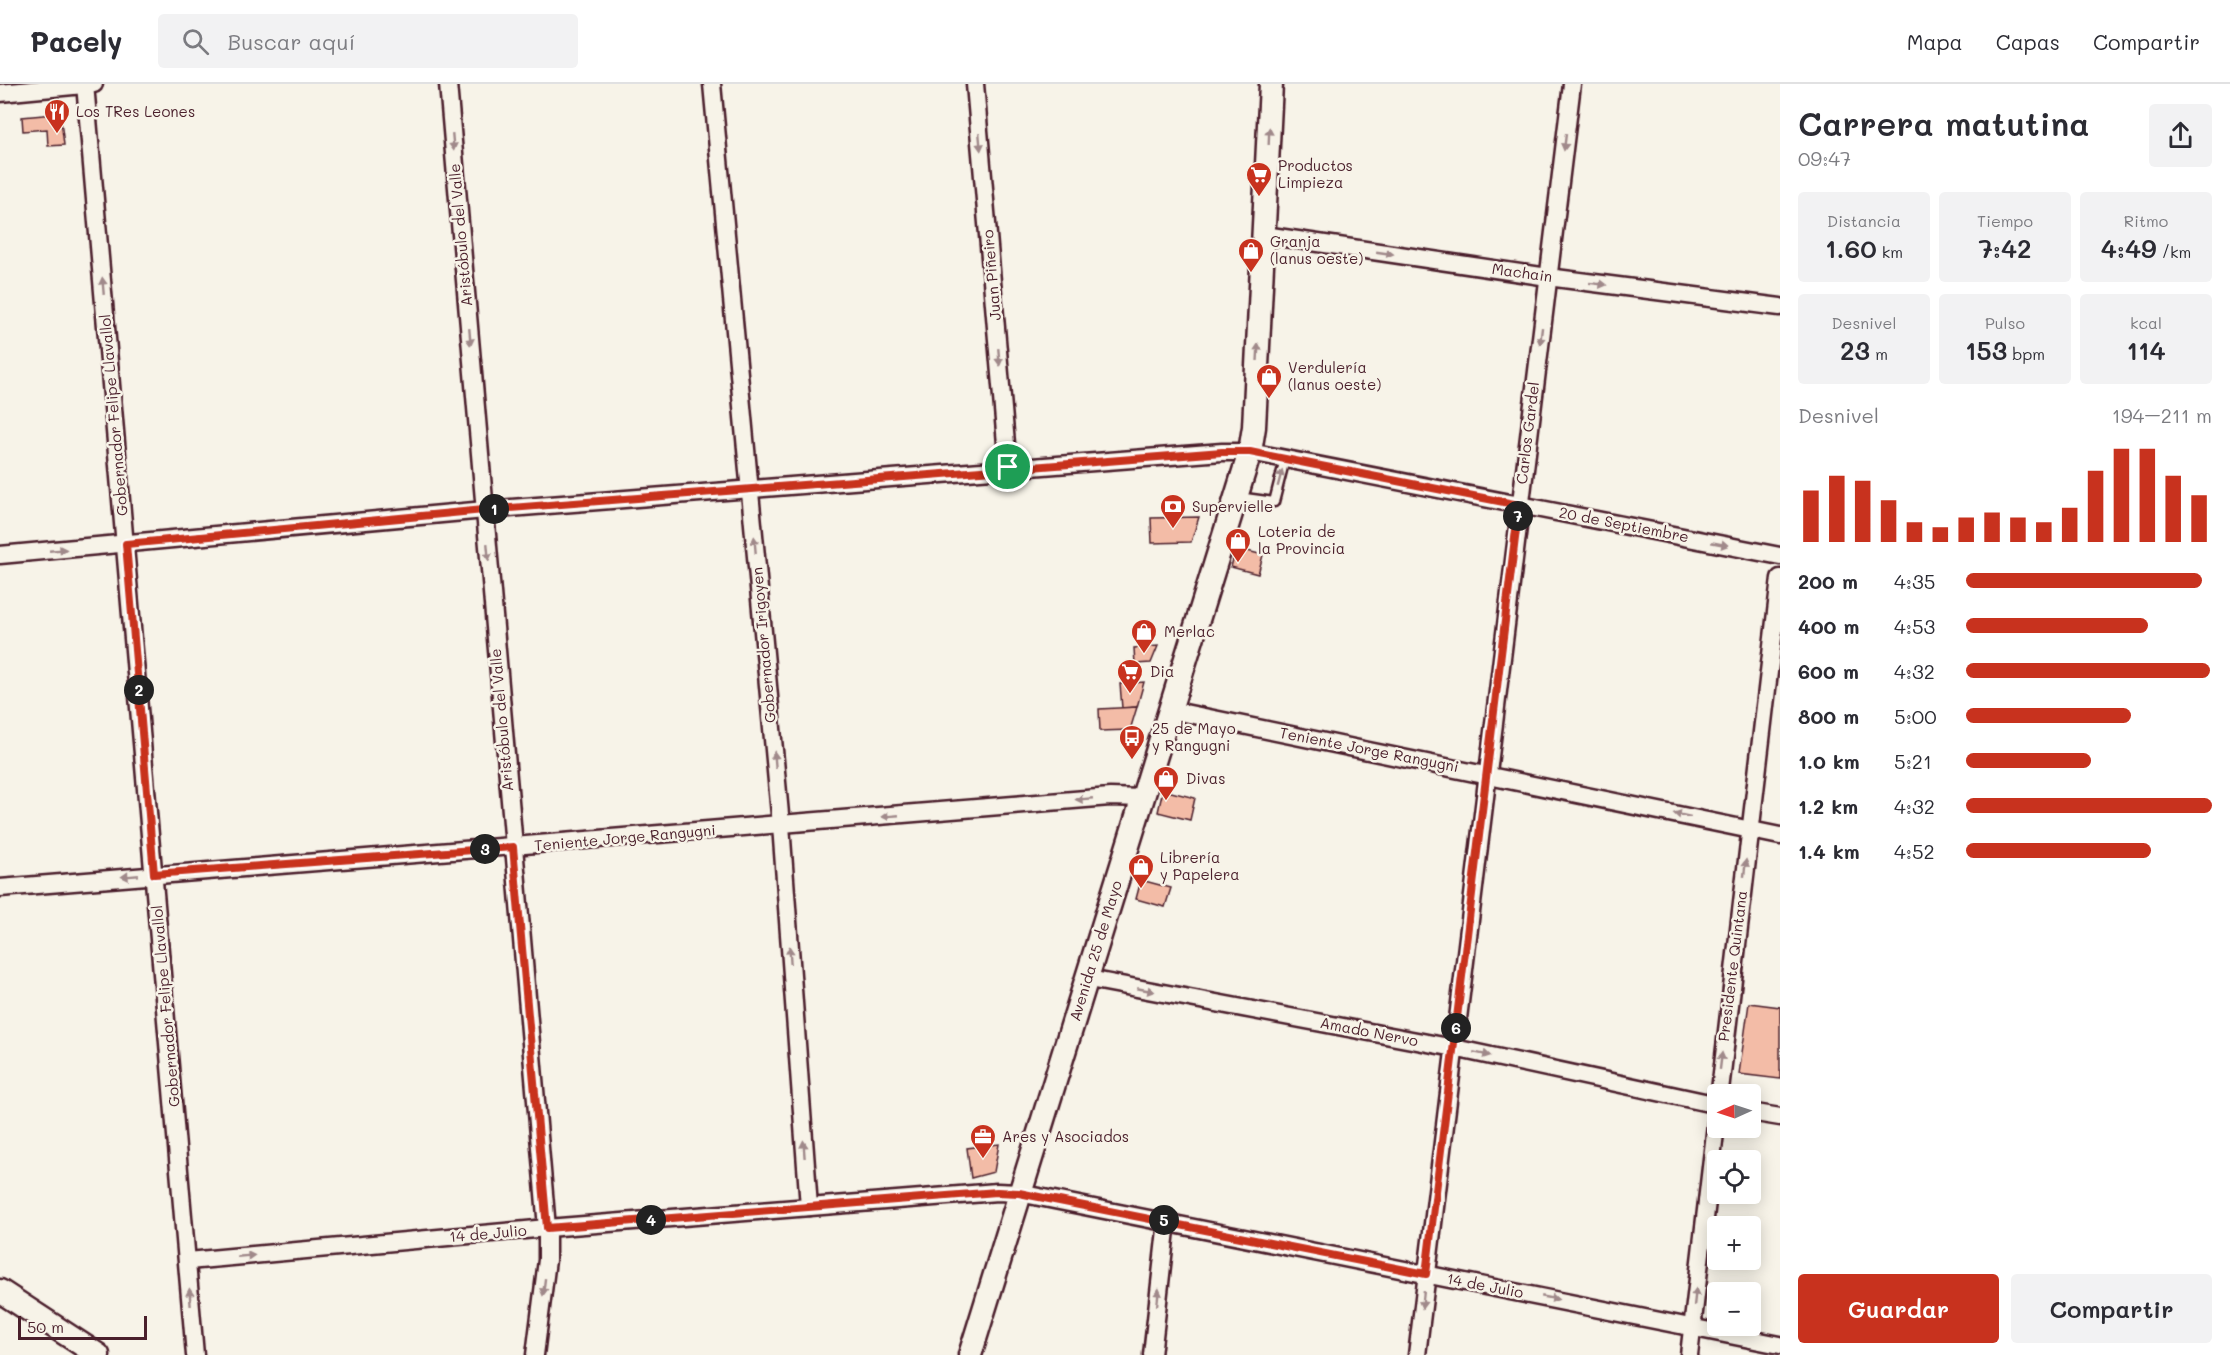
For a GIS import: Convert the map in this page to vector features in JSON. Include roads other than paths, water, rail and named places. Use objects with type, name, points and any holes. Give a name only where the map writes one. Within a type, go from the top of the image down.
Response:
[{"type":"main road","name":"Avenida 25 de Mayo","points":[[970,1355],[1019,1193],[1089,979],[1142,798],[1238,497],[1250,452],[1254,427],[1271,84]]},
{"type":"main road","points":[[0,1291],[98,1355]]},
{"type":"street","points":[[0,93],[88,84]]},
{"type":"street","name":"Gobernador Felipe Llavallol","points":[[88,84],[195,1355]]},
{"type":"street","name":"Aristóbulo del Valle","points":[[448,84],[547,1228],[547,1260],[536,1355]]},
{"type":"street","name":"Gobernador Irigoyen","points":[[712,84],[781,825],[809,1208]]},
{"type":"street","name":"Juan Piñeiro","points":[[975,84],[1008,467]]},
{"type":"street","name":"Carlos Gardel","points":[[1417,1355],[1572,84]]},
{"type":"street","name":"Machain","points":[[1264,236],[1548,277],[1780,307]]},
{"type":"street","name":"20 de Septiembre","points":[[0,555],[484,510],[750,490],[1008,467],[1250,452],[1780,556]]},
{"type":"street","name":"Presidente Quintana","points":[[1719,1084],[1780,578]]},
{"type":"street","name":"Teniente Jorge Rangugni","points":[[1170,710],[1780,836]]},
{"type":"street","name":"Teniente Jorge Rangugni","points":[[0,888],[1110,797],[1142,798]]},
{"type":"street","name":"Amado Nervo","points":[[1089,979],[1454,1048],[1707,1103]]},
{"type":"street","points":[[1761,1114],[1780,1117]]},
{"type":"street","name":"Presidente Quintana","points":[[1689,1355],[1713,1138]]},
{"type":"street","name":"14 de Julio","points":[[188,1261],[547,1228],[1019,1193],[1780,1344]]},
{"type":"street","points":[[1152,1355],[1167,1221]]},
{"type":"lane","points":[[1238,497],[1274,502],[1285,459]]},
{"type":"place","name":"Los TRes Leones","points":[[57,135]]},
{"type":"place","name":"Productos Limpieza","points":[[1259,198]]},
{"type":"place","name":"Granja (lanus oeste)","points":[[1251,274]]},
{"type":"place","name":"Verdulería (lanus oeste)","points":[[1269,400]]},
{"type":"place","name":"Supervielle","points":[[1173,530]]},
{"type":"place","name":"Loteria de la Provincia","points":[[1238,564]]},
{"type":"place","name":"Merlac","points":[[1144,655]]},
{"type":"place","name":"Dia","points":[[1130,695]]},
{"type":"place","name":"25 de Mayo y Rangugni","points":[[1132,761]]},
{"type":"place","name":"Divas","points":[[1166,802]]},
{"type":"place","name":"Librería y Papelera","points":[[1141,890]]},
{"type":"place","name":"Ares y Asociados","points":[[983,1160]]}]
